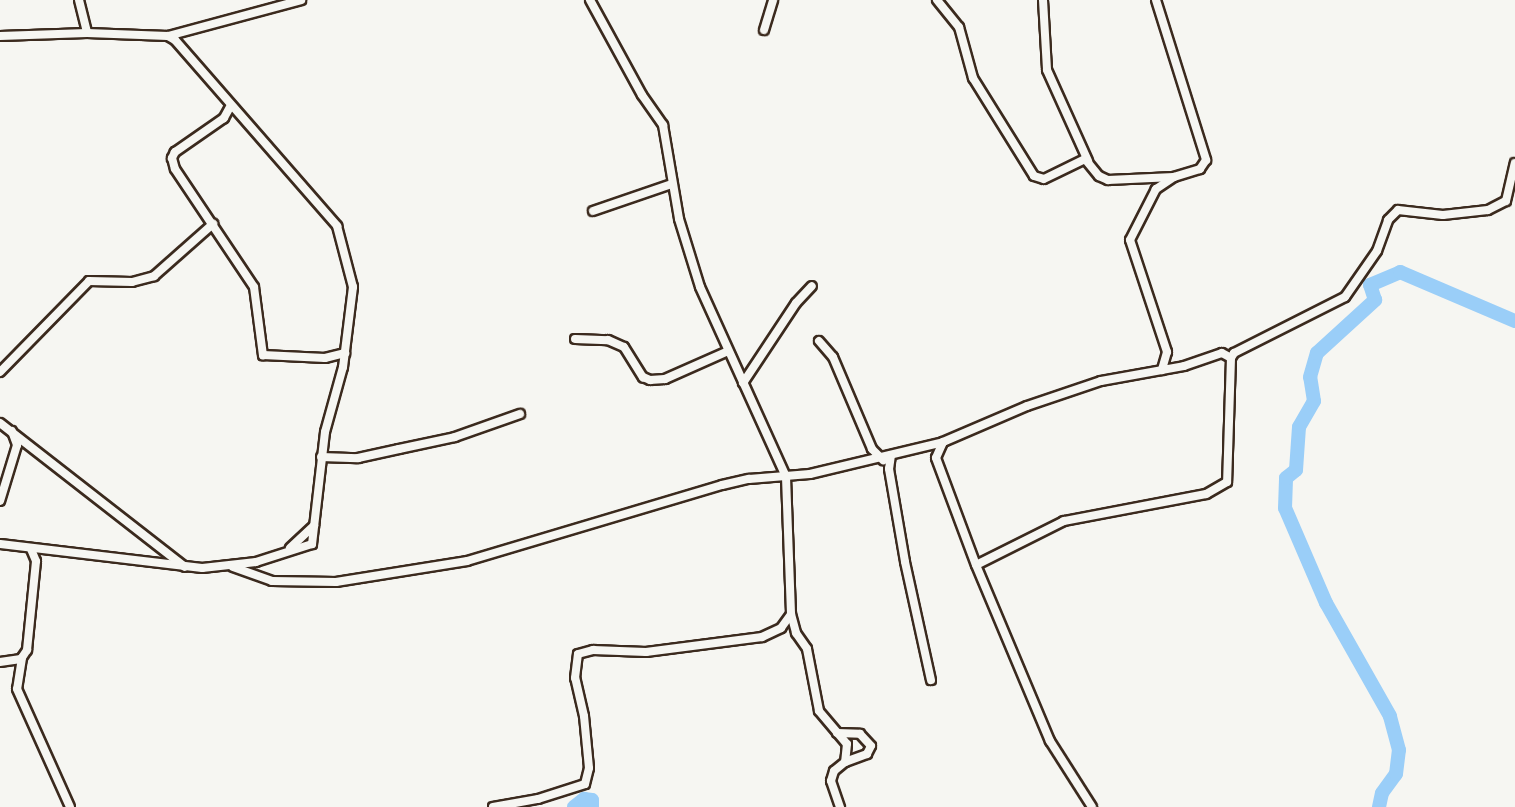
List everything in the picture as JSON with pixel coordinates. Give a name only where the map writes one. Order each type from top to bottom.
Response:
[{"type":"street","points":[[79,0],[87,33]]},
{"type":"street","points":[[0,36],[87,33],[168,36],[277,4],[301,0]]},
{"type":"street","points":[[590,0],[642,95],[663,125],[672,161],[672,184],[700,287],[712,307],[726,352],[743,383],[786,477],[791,614],[796,633],[807,649],[819,711],[847,744],[845,762]]},
{"type":"street","points":[[764,30],[773,0]]},
{"type":"street","points":[[937,0],[959,27],[973,78],[1034,176],[1044,179],[1077,161],[1088,160]]},
{"type":"street","points":[[1043,0],[1047,70],[1088,160],[1099,176],[1108,180],[1174,177],[1200,169],[1206,160],[1156,0]]},
{"type":"street","points":[[0,544],[185,567],[233,567],[290,548],[314,526],[321,457],[345,353],[353,287],[337,226],[168,36]]},
{"type":"street","points":[[230,107],[224,118],[175,152],[172,158],[174,169],[254,287],[263,355],[325,358],[345,353]]},
{"type":"street","points":[[976,566],[1064,521],[1206,494],[1227,482],[1231,358],[1234,353],[1345,297],[1377,250],[1388,219],[1398,210],[1443,215],[1488,210],[1506,201],[1515,163]]},
{"type":"street","points":[[1162,370],[1167,352],[1130,240],[1156,189],[1174,177]]},
{"type":"street","points":[[593,211],[672,184]]},
{"type":"street","points":[[0,372],[89,281],[132,282],[154,276],[213,224]]},
{"type":"street","points":[[743,383],[796,303],[812,286]]},
{"type":"street","points":[[575,339],[608,340],[624,347],[643,377],[650,380],[675,376],[726,352]]},
{"type":"street","points":[[819,341],[833,357],[872,449],[889,469]]},
{"type":"street","points":[[233,567],[272,581],[361,580],[493,554],[731,483],[786,477],[881,458],[943,442],[1065,391],[1162,370],[1222,353],[1231,358]]},
{"type":"street","points":[[321,457],[358,458],[455,436],[520,414]]},
{"type":"street","points":[[0,423],[185,567]]},
{"type":"street","points":[[0,501],[17,445],[11,430]]},
{"type":"street","points":[[943,442],[936,458],[976,566],[1050,741],[1092,807]]},
{"type":"street","points":[[891,455],[889,469],[904,562],[931,680]]},
{"type":"street","points":[[31,549],[36,561],[31,633],[17,672],[17,689],[70,807]]},
{"type":"street","points":[[36,561],[47,551]]},
{"type":"street","points":[[493,807],[538,800],[585,784],[589,768],[584,716],[575,678],[578,654],[593,650],[646,652],[762,637],[781,628],[791,614]]},
{"type":"street","points":[[0,662],[22,658]]},
{"type":"street","points":[[837,733],[860,734],[872,746],[867,754],[845,762],[834,771],[831,781],[840,807]]},
{"type":"waterway","points":[[1379,807],[1382,793],[1396,774],[1399,750],[1390,716],[1326,603],[1285,508],[1286,478],[1296,470],[1299,427],[1314,401],[1310,377],[1317,353],[1375,300],[1370,285],[1400,272],[1515,321]]},
{"type":"waterway","points":[[574,807],[584,799],[592,800],[592,807]]}]
